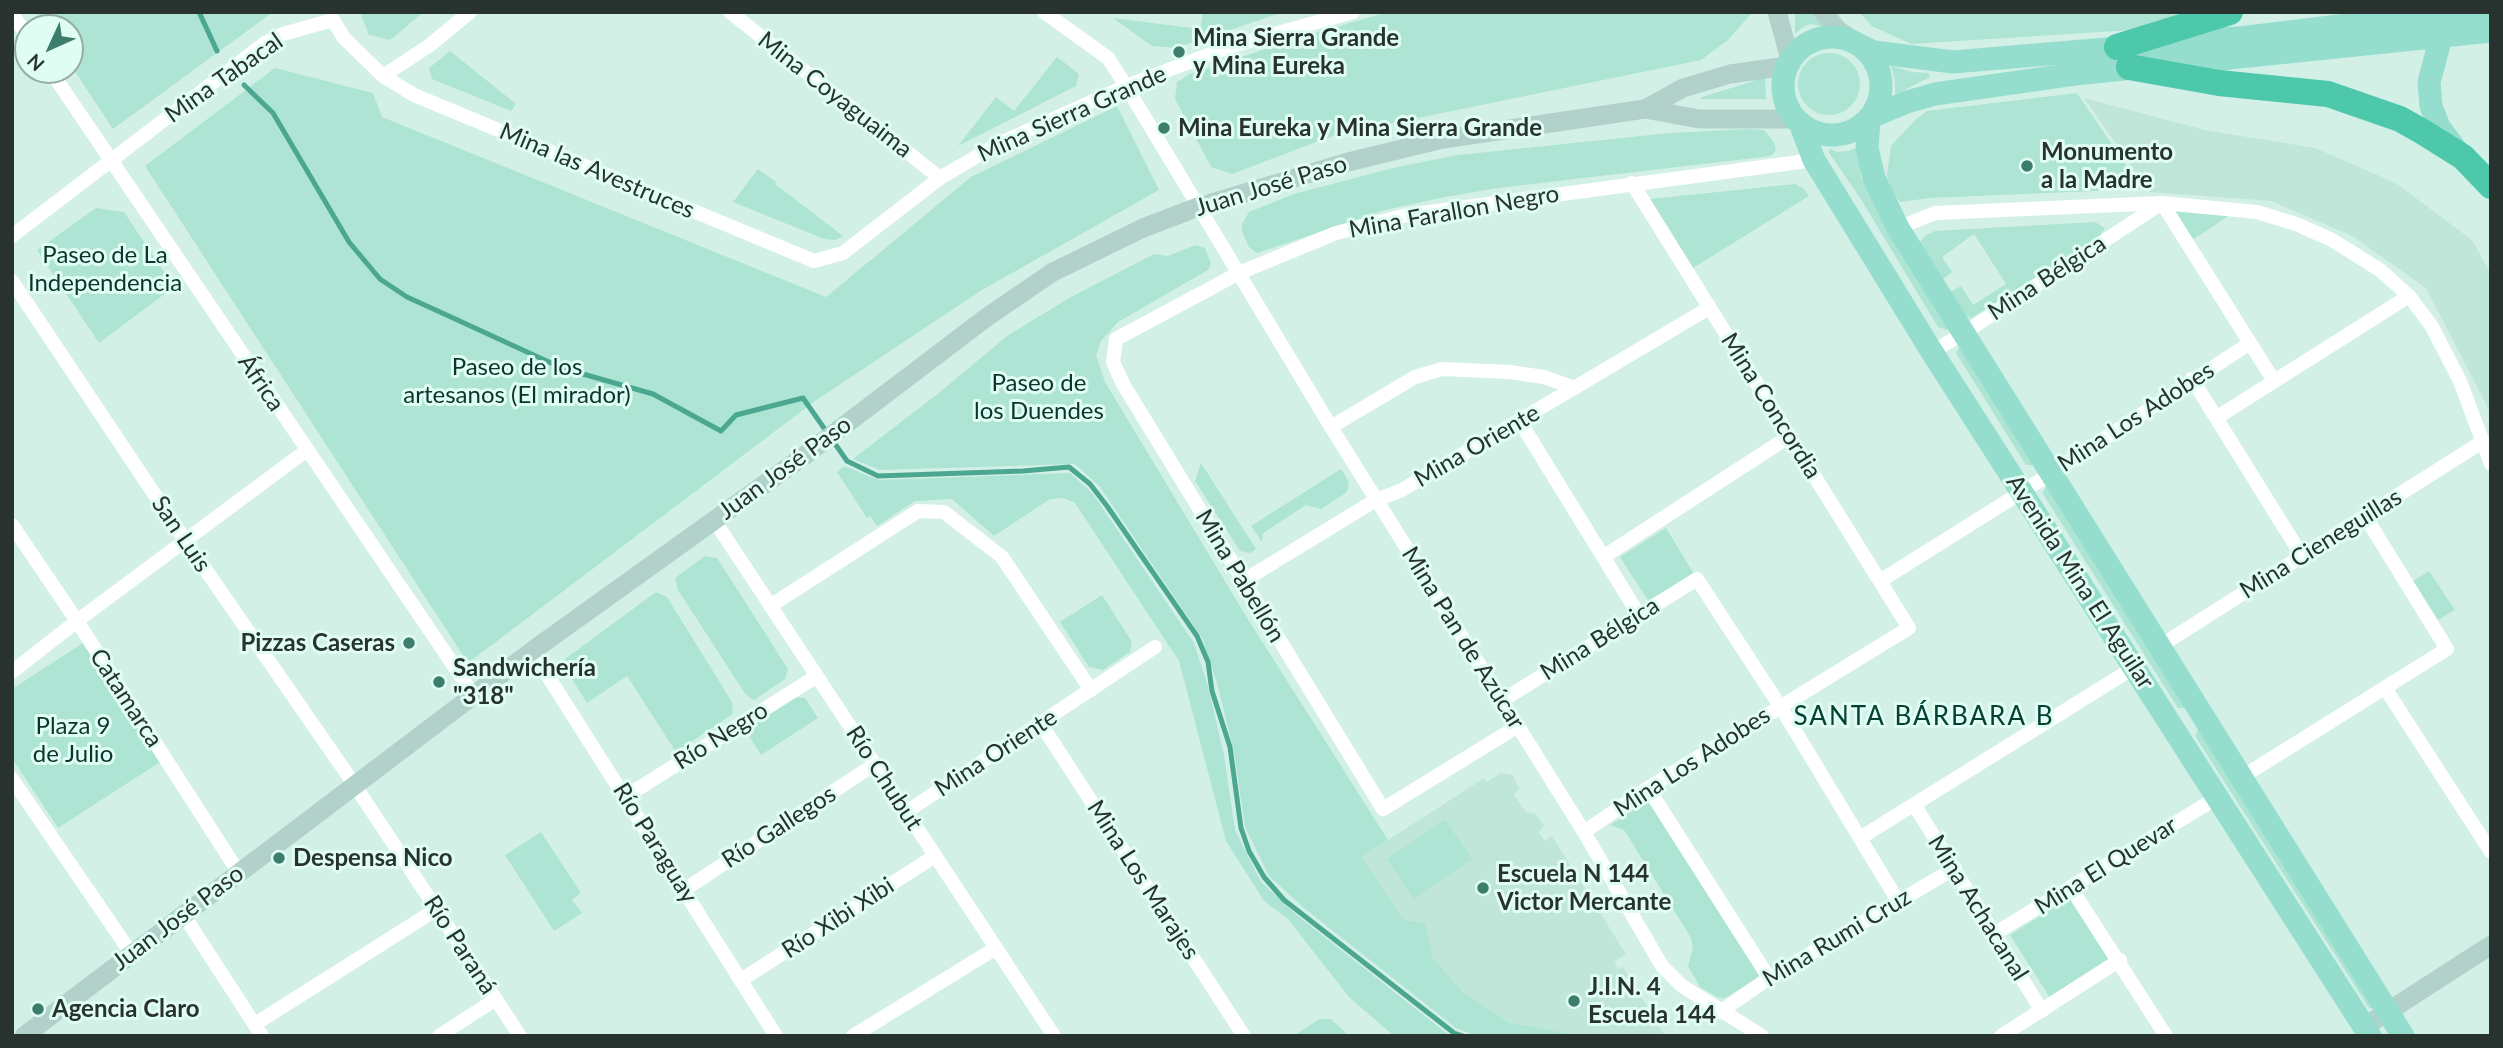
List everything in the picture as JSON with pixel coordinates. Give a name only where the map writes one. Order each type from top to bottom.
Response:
[{"type":"highway","points":[[2123,57],[2230,12]]},
{"type":"highway","points":[[2123,57],[2219,83],[2329,94],[2400,119],[2463,157],[2491,186]]},
{"type":"main road","points":[[1777,12],[1788,63]]},
{"type":"main road","points":[[1823,12],[1838,30],[1874,60],[1880,75],[1879,104],[1870,118]]},
{"type":"main road","points":[[2123,57],[1953,62],[1874,52],[1842,38],[1820,38],[1800,48],[1788,63],[1783,82],[1784,99],[1786,107],[1797,121],[1812,131],[1826,135],[1840,134],[1854,130],[1870,118],[1935,94],[2123,57],[2248,37],[2442,22],[2481,22]]},
{"type":"main road","points":[[2442,22],[2428,82],[2431,106],[2439,127],[2463,157]]},
{"type":"main road","name":"Juan José Paso","points":[[1645,109],[1684,88],[1730,74],[1788,63]]},
{"type":"main road","name":"Juan José Paso","points":[[23,1036],[473,694],[808,453],[987,317],[1053,272],[1143,228],[1198,207],[1348,162],[1443,139],[1645,109],[1699,118],[1797,121]]},
{"type":"main road","name":"Avenida Mina El Aguilar","points":[[1870,118],[1867,148],[1874,178],[1898,228],[2403,1036]]},
{"type":"main road","name":"Avenida Mina El Aguilar","points":[[1797,121],[1814,160],[1932,352],[2218,797],[2362,1033]]},
{"type":"main road","points":[[2174,729],[2202,714]]},
{"type":"main road","points":[[2362,1033],[2388,1012],[2491,945]]},
{"type":"street","points":[[383,76],[430,45],[470,12]]},
{"type":"street","name":"Mina Coyaguaima","points":[[730,12],[940,178]]},
{"type":"street","name":"Mina Pan de Azúcar","points":[[1044,12],[1108,58],[1331,427],[1584,832],[1662,966],[1682,986],[1762,1036]]},
{"type":"street","name":"Mina Sierra Grande","points":[[814,261],[843,253],[940,178],[996,145],[1126,86],[1232,46],[1353,12]]},
{"type":"street","name":"Mina Tabacal","points":[[12,236],[265,43],[284,34],[332,16],[344,38],[383,76]]},
{"type":"street","name":"Mina las Avestruces","points":[[383,76],[414,95],[814,261]]},
{"type":"street","name":"África","points":[[59,84],[473,694]]},
{"type":"street","name":"Mina Farallon Negro","points":[[1116,339],[1239,273],[1336,233],[1407,215],[1814,160]]},
{"type":"street","name":"Mina Concordia","points":[[1632,183],[1909,628]]},
{"type":"street","points":[[2162,203],[2274,381]]},
{"type":"street","points":[[1898,228],[1935,213],[2162,203],[2257,212],[2296,224],[2332,240],[2380,270],[2409,296],[2431,325],[2460,380],[2491,464]]},
{"type":"street","name":"Mina Bélgica","points":[[1932,352],[2162,203]]},
{"type":"street","name":"San Luis","points":[[12,281],[185,540],[355,784]]},
{"type":"street","name":"Mina Los Adobes","points":[[2216,418],[2409,296]]},
{"type":"street","name":"Mina Oriente","points":[[1243,581],[1376,500],[1402,490],[1709,308]]},
{"type":"street","name":"Mina Pabellón","points":[[1116,339],[1113,362],[1123,384],[1383,809],[1518,726]]},
{"type":"street","name":"Mina Los Adobes","points":[[1880,581],[2052,473],[2250,343]]},
{"type":"street","points":[[1331,427],[1415,377],[1442,369],[1510,372],[1544,377],[1576,388]]},
{"type":"street","points":[[2192,379],[2302,556]]},
{"type":"street","points":[[1519,420],[1639,615]]},
{"type":"street","points":[[1603,557],[1790,436]]},
{"type":"street","name":"Mina Cieneguillas","points":[[2160,646],[2482,442]]},
{"type":"street","points":[[12,672],[307,450]]},
{"type":"street","points":[[770,606],[918,511],[944,512],[1002,557],[1091,690]]},
{"type":"street","points":[[2242,777],[2446,649],[2365,516]]},
{"type":"street","name":"Río Chubut","points":[[714,520],[1054,1036]]},
{"type":"street","name":"Catamarca","points":[[12,525],[239,873]]},
{"type":"street","name":"Mina Bélgica","points":[[1503,700],[1697,579],[1780,706]]},
{"type":"street","name":"Mina Los Adobes","points":[[1584,832],[1648,788],[1909,628]]},
{"type":"street","name":"Mina Oriente","points":[[906,812],[1155,647]]},
{"type":"street","name":"Río Paraguay","points":[[532,651],[776,1036]]},
{"type":"street","points":[[1860,838],[2134,667]]},
{"type":"street","name":"Río Negro","points":[[625,797],[817,676]]},
{"type":"street","points":[[2385,688],[2491,852]]},
{"type":"street","points":[[1780,706],[1898,901]]},
{"type":"street","name":"Mina Los Marajes","points":[[1041,724],[1244,1036]]},
{"type":"street","name":"Río Gallegos","points":[[684,890],[875,764]]},
{"type":"street","points":[[12,779],[131,953]]},
{"type":"street","name":"Río Paraná","points":[[355,784],[520,1036]]},
{"type":"street","points":[[1648,788],[1769,978]]},
{"type":"street","name":"Mina El Quevar","points":[[1994,934],[2218,797]]},
{"type":"street","name":"Mina Achacanal","points":[[1915,806],[2042,1011]]},
{"type":"street","name":"Río Xibi Xibi","points":[[741,980],[935,856]]},
{"type":"street","name":"Mina Rumi Cruz","points":[[1720,1012],[1769,978],[1955,868]]},
{"type":"street","points":[[2071,888],[2120,960],[2166,1036]]},
{"type":"street","points":[[183,914],[259,1032],[437,909]]},
{"type":"street","points":[[853,1036],[996,948]]},
{"type":"street","points":[[2000,1036],[2120,960]]},
{"type":"street","points":[[439,1036],[496,999]]},
{"type":"shaded area","points":[[2084,98],[2205,130],[2315,148],[2396,183],[2472,240],[2491,274],[2491,414],[2426,288],[2352,236],[2271,201],[2150,192]]},
{"type":"shaded area","name":"Escuela N 144 Victor Mercante","points":[[1501,773],[1513,775],[1519,788],[1514,795],[1526,812],[1536,814],[1544,825],[1539,833],[1545,841],[1552,836],[1626,954],[1614,962],[1618,969],[1623,967],[1664,1034],[1674,1036],[1569,1036],[1567,1033],[1510,1023],[1463,992],[1433,958],[1425,925],[1403,919],[1362,857],[1484,778],[1487,782]]},
{"type":"green space","points":[[36,12],[273,12],[113,129],[83,84],[84,14]]},
{"type":"green space","points":[[360,12],[424,12],[390,40],[369,35]]},
{"type":"green space","points":[[1203,12],[1283,12],[1176,48],[1152,46],[1113,18],[1200,29]]},
{"type":"green space","points":[[1388,12],[1753,12],[1728,40],[1701,60],[1335,135],[1232,174],[1211,167],[1175,99],[1177,82],[1190,74]]},
{"type":"green space","points":[[1795,12],[1814,12],[1822,26],[1810,24],[1795,34]]},
{"type":"green space","points":[[1859,12],[2194,12],[2148,29],[1911,44],[1872,26]]},
{"type":"green space","points":[[450,51],[516,104],[511,111],[432,79],[429,68]]},
{"type":"green space","points":[[1823,53],[1835,53],[1851,62],[1858,72],[1858,96],[1851,106],[1835,115],[1823,115],[1812,110],[1803,101],[1798,90],[1798,78],[1803,67],[1812,58]]},
{"type":"green space","points":[[1057,57],[1079,74],[1076,86],[958,146],[996,97],[1014,111]]},
{"type":"green space","points":[[1891,66],[1929,73],[1930,77],[1895,95]]},
{"type":"green space","name":"Paseo de los artesanos (El mirador)","points":[[275,68],[373,93],[382,117],[826,297],[971,177],[1117,106],[1159,190],[982,290],[815,401],[468,663],[145,166]]},
{"type":"green space","points":[[1765,74],[1766,99],[1701,99],[1754,81]]},
{"type":"green space","points":[[2077,93],[2142,189],[1930,198],[1900,202],[1890,188],[1887,175],[1891,146],[1927,111]]},
{"type":"green space","points":[[1764,130],[1774,142],[1776,150],[1771,156],[1498,188],[1445,197],[1385,210],[1257,253],[1249,247],[1242,231],[1242,224],[1249,212],[1294,194],[1397,167],[1458,155],[1670,133]]},
{"type":"green space","points":[[1859,147],[1861,177],[1950,324],[1947,330],[1938,327],[1862,201],[1828,151],[1848,151]]},
{"type":"green space","points":[[758,169],[843,236],[835,240],[824,239],[733,202]]},
{"type":"green space","points":[[1795,184],[1809,196],[1693,268],[1650,199]]},
{"type":"green space","points":[[2170,206],[2233,213],[2191,241]]},
{"type":"green space","name":"Paseo de La Independencia","points":[[96,208],[124,212],[174,287],[99,343],[37,250]]},
{"type":"green space","points":[[2095,222],[2105,228],[2099,237],[1971,318],[1964,315],[1950,292],[1961,286],[1973,305],[2006,284],[1974,234],[1942,257],[1952,272],[1943,279],[1919,243],[1926,235],[1935,231]]},
{"type":"green space","name":"Paseo de los Duendes","points":[[1195,245],[1205,248],[1211,264],[1208,270],[1118,322],[1101,341],[1096,355],[1105,382],[1249,621],[1388,840],[1362,857],[1403,919],[1425,924],[1433,958],[1463,992],[1510,1023],[1567,1033],[1569,1036],[1477,1036],[1456,1028],[1304,908],[1269,876],[1245,827],[1234,752],[1217,683],[1202,638],[1100,487],[1075,464],[880,470],[853,459],[1007,336],[1071,297],[1154,254],[1168,256]]},
{"type":"green space","points":[[1960,345],[2035,463],[2033,465],[2026,465],[1956,353]]},
{"type":"green space","points":[[1201,463],[1256,549],[1250,553],[1240,551],[1195,481]]},
{"type":"green space","points":[[844,466],[879,480],[1070,473],[1093,494],[1194,643],[1208,686],[1224,755],[1235,830],[1261,882],[1298,916],[1450,1036],[1394,1036],[1349,997],[1288,919],[1264,901],[1226,841],[1179,661],[1075,503],[1064,498],[1050,499],[994,536],[952,499],[915,501],[877,526],[870,516],[867,518],[837,472]]},
{"type":"green space","points":[[1341,469],[1349,482],[1347,492],[1321,509],[1306,505],[1263,533],[1262,542],[1251,526]]},
{"type":"green space","points":[[2047,486],[2186,706],[2184,708],[2178,708],[2043,494]]},
{"type":"green space","points":[[1666,528],[1694,574],[1649,602],[1620,557]]},
{"type":"green space","points":[[705,556],[717,558],[788,669],[785,679],[754,700],[746,695],[678,590],[675,578]]},
{"type":"green space","points":[[2429,571],[2455,610],[2438,620],[2413,581]]},
{"type":"green space","points":[[656,592],[667,597],[732,702],[733,714],[676,752],[627,676],[587,703],[564,666],[565,659]]},
{"type":"green space","points":[[1102,595],[1132,642],[1130,652],[1103,670],[1089,667],[1060,622]]},
{"type":"green space","name":"Plaza 9 de Julio","points":[[83,643],[160,762],[58,828],[12,758],[12,689]]},
{"type":"green space","points":[[795,697],[805,698],[818,718],[761,755],[745,729]]},
{"type":"green space","points":[[2199,728],[2376,1009],[2369,1008],[2195,736]]},
{"type":"green space","points":[[1649,800],[1760,976],[1725,998],[1719,998],[1700,987],[1688,966],[1693,947],[1690,936],[1624,830],[1610,825]]},
{"type":"green space","points":[[1445,820],[1472,859],[1414,899],[1387,859]]},
{"type":"green space","points":[[541,832],[581,893],[572,900],[582,913],[554,931],[505,855]]},
{"type":"green space","points":[[2072,896],[2114,960],[2050,998],[2010,935]]},
{"type":"green space","points":[[1319,1019],[1331,1019],[1349,1036],[1294,1036]]},
{"type":"waterway","points":[[199,12],[217,51]]},
{"type":"waterway","points":[[244,85],[273,113],[349,242],[380,279],[407,297],[562,368],[653,394],[721,431],[736,415],[803,398],[847,461],[878,476],[1069,467],[1090,484],[1107,506],[1197,636],[1208,662],[1212,691],[1230,747],[1241,828],[1249,851],[1264,877],[1284,900],[1454,1033],[1463,1036]]},
{"type":"place","name":"Mina Sierra Grande y Mina Eureka","points":[[1179,52]]},
{"type":"place","name":"Mina Eureka y Mina Sierra Grande","points":[[1164,128]]},
{"type":"place","name":"Monumento a la Madre","points":[[2027,166]]},
{"type":"place","name":"Pizzas Caseras","points":[[409,643]]},
{"type":"place","name":"Sandwichería \"318\"","points":[[439,682]]},
{"type":"place","name":"Despensa Nico","points":[[279,858]]},
{"type":"place","name":"Escuela N 144 Victor Mercante","points":[[1483,888]]},
{"type":"place","name":"J.I.N. 4 Escuela 144","points":[[1574,1001]]},
{"type":"place","name":"Agencia Claro","points":[[38,1009]]},
{"type":"district","name":"SANTA BÁRBARA B","points":[[1924,717]]}]
